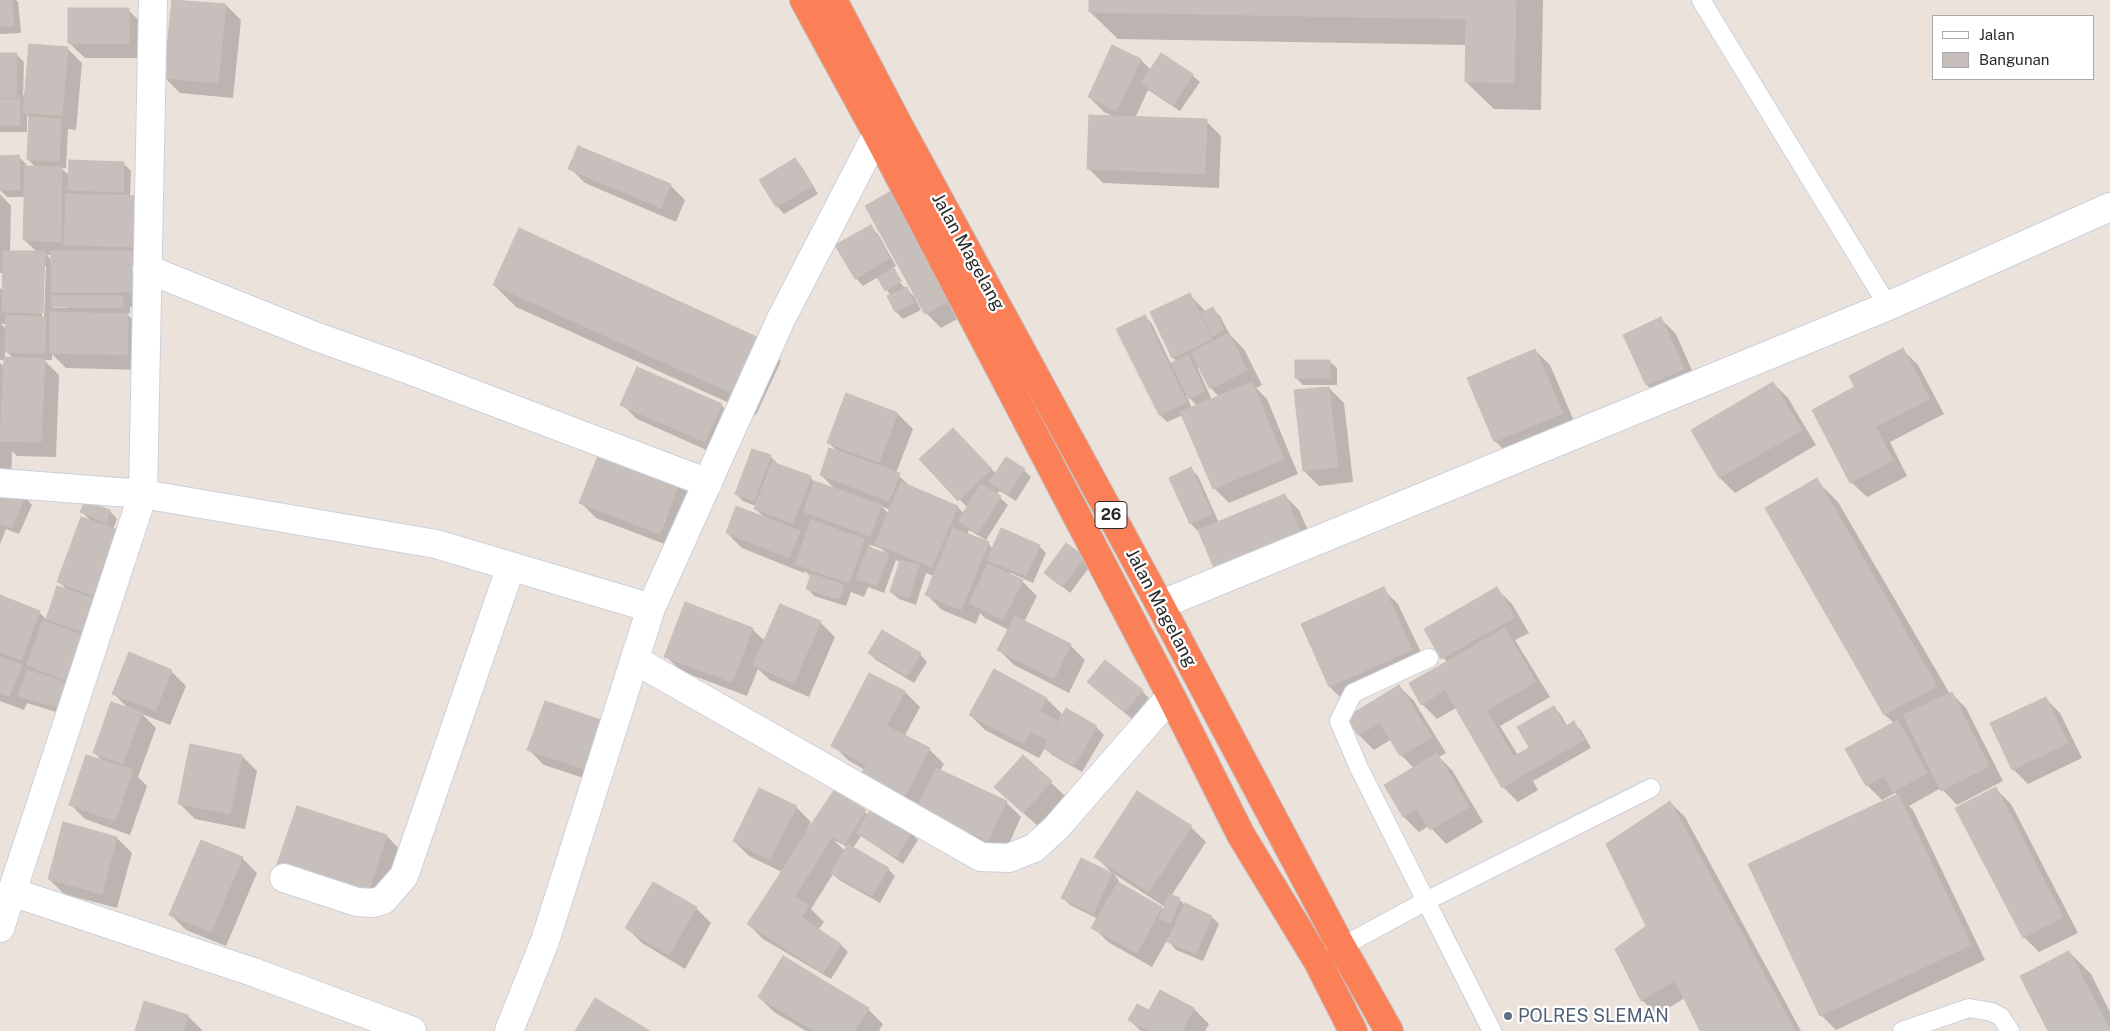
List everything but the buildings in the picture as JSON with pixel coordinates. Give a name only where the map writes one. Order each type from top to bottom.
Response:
[{"type":"highway","name":"Jalan Magelang","points":[[804,0],[877,134],[1171,696],[1241,835],[1318,962],[1353,1031]]},
{"type":"highway","name":"Jalan Magelang","points":[[833,0],[898,124],[1160,605],[1341,946],[1389,1031]]},
{"type":"street","points":[[0,928],[143,494],[153,0]]},
{"type":"street","points":[[509,1031],[545,940],[651,608],[781,319],[877,134]]},
{"type":"street","points":[[1160,605],[1888,306],[2110,207]]},
{"type":"street","points":[[148,269],[317,337],[410,370],[708,483]]},
{"type":"street","points":[[0,483],[143,494],[436,544],[651,608]]},
{"type":"street","points":[[284,878],[357,902],[373,903],[383,900],[404,876],[511,566]]},
{"type":"street","points":[[635,660],[981,856],[1009,858],[1034,848],[1056,828],[1171,696]]},
{"type":"street","points":[[12,892],[253,972],[412,1031]]},
{"type":"lane","points":[[1701,0],[1888,306]]},
{"type":"lane","points":[[1429,658],[1353,693],[1339,721],[1359,768],[1492,1031]]},
{"type":"lane","points":[[1318,962],[1341,946],[1426,901],[1651,788]]},
{"type":"lane","points":[[1902,1031],[1969,1008],[1992,1012],[2001,1017],[2010,1031]]},
{"type":"place","name":"POLRES SLEMAN","points":[[1508,1016]]}]
